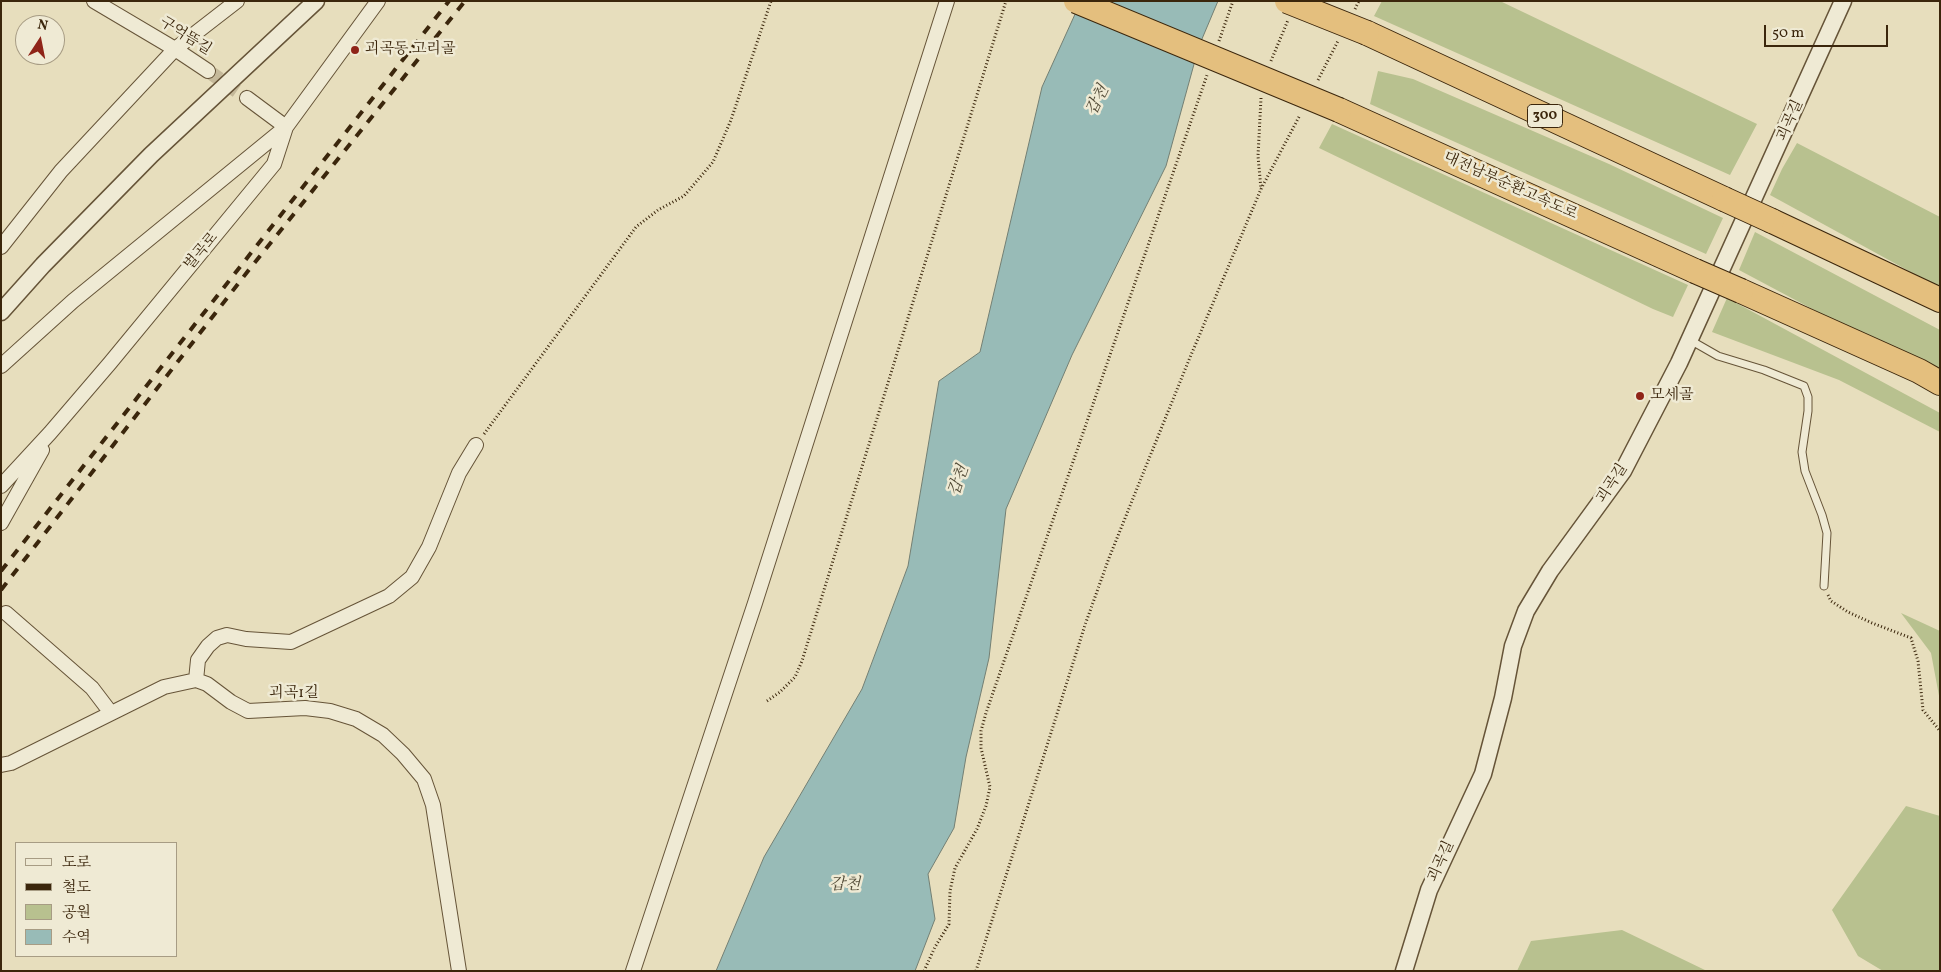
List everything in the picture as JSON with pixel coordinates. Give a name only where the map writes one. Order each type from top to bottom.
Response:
[{"type":"highway","name":"대전남부순환고속도로","points":[[1076,1],[1339,110],[1919,371],[1940,383]]},
{"type":"highway","name":"300","points":[[1287,1],[1366,33],[1940,300]]},
{"type":"street","name":"구억뜸길","points":[[94,1],[208,71]]},
{"type":"street","points":[[1,247],[61,171],[175,49],[237,1]]},
{"type":"street","points":[[1,312],[43,265],[151,155],[316,1]]},
{"type":"street","name":"벌곡로","points":[[1,486],[50,433],[274,164],[286,127],[378,1]]},
{"type":"street","points":[[633,971],[755,604],[947,1]]},
{"type":"street","name":"괴곡길","points":[[1404,971],[1429,890],[1483,774],[1503,698],[1512,646],[1526,611],[1550,571],[1623,471],[1690,340],[1843,1]]},
{"type":"street","points":[[1,366],[73,301],[286,127],[246,98]]},
{"type":"street","points":[[1,524],[50,433]]},
{"type":"street","points":[[1,766],[11,763],[164,687],[196,680],[198,660],[208,646],[217,638],[227,635],[246,639],[291,642],[389,596],[412,577],[428,547],[459,473],[476,444]]},
{"type":"street","points":[[6,613],[92,688],[111,713]]},
{"type":"street","name":"괴곡1길","points":[[196,680],[207,684],[231,702],[248,711],[305,708],[330,711],[356,719],[383,735],[403,754],[424,779],[433,805],[459,971]]},
{"type":"lane","points":[[1690,340],[1718,356],[1764,370],[1804,386],[1808,397],[1808,411],[1802,452],[1805,471],[1827,533],[1824,586]]},
{"type":"path","points":[[476,444],[537,364],[636,227],[658,210],[684,196],[713,162],[731,120],[771,1]]},
{"type":"path","points":[[767,701],[780,692],[795,677],[802,661],[1006,1]]},
{"type":"path","points":[[1219,42],[1233,1]]},
{"type":"path","points":[[1354,10],[1359,1]]},
{"type":"path","points":[[1316,85],[1342,35]]},
{"type":"path","points":[[924,971],[935,947],[949,924],[950,891],[956,868],[977,829],[986,806],[990,787],[981,748],[981,731],[986,713],[1209,70]]},
{"type":"path","points":[[976,971],[1082,634],[1109,558],[1186,367],[1261,189],[1303,110]]},
{"type":"path","points":[[1824,586],[1831,601],[1848,612],[1911,638],[1918,661],[1923,710],[1940,730]]},
{"type":"green space","points":[[1382,1],[1500,1],[1757,124],[1730,175],[1374,16]]},
{"type":"green space","points":[[1378,71],[1413,79],[1609,164],[1723,218],[1706,254],[1370,104]]},
{"type":"green space","points":[[1332,124],[1688,285],[1673,317],[1319,148]]},
{"type":"green space","points":[[1797,143],[1940,217],[1940,288],[1770,195]]},
{"type":"green space","points":[[1755,232],[1940,330],[1940,377],[1739,270]]},
{"type":"green space","points":[[1727,298],[1940,413],[1940,432],[1839,380],[1712,332]]},
{"type":"green space","points":[[1901,613],[1940,631],[1940,701],[1931,653]]},
{"type":"green space","points":[[1906,806],[1940,816],[1940,971],[1883,971],[1858,956],[1832,910]]},
{"type":"green space","points":[[1622,930],[1707,971],[1517,971],[1531,941]]},
{"type":"water","name":"갑천","points":[[1081,1],[1218,1],[1199,46],[1166,166],[1072,355],[1006,509],[989,658],[966,757],[954,828],[928,874],[935,919],[915,971],[716,971],[764,857],[862,689],[908,566],[939,381],[980,352],[1042,87]]},
{"type":"tunnel","points":[[208,71],[247,98]]},
{"type":"railway","points":[[1,571],[449,1]]},
{"type":"railway","points":[[1,590],[248,271],[465,1]]},
{"type":"place","name":"괴곡동.고리골","points":[[355,50]]},
{"type":"place","name":"모세골","points":[[1640,396]]}]
